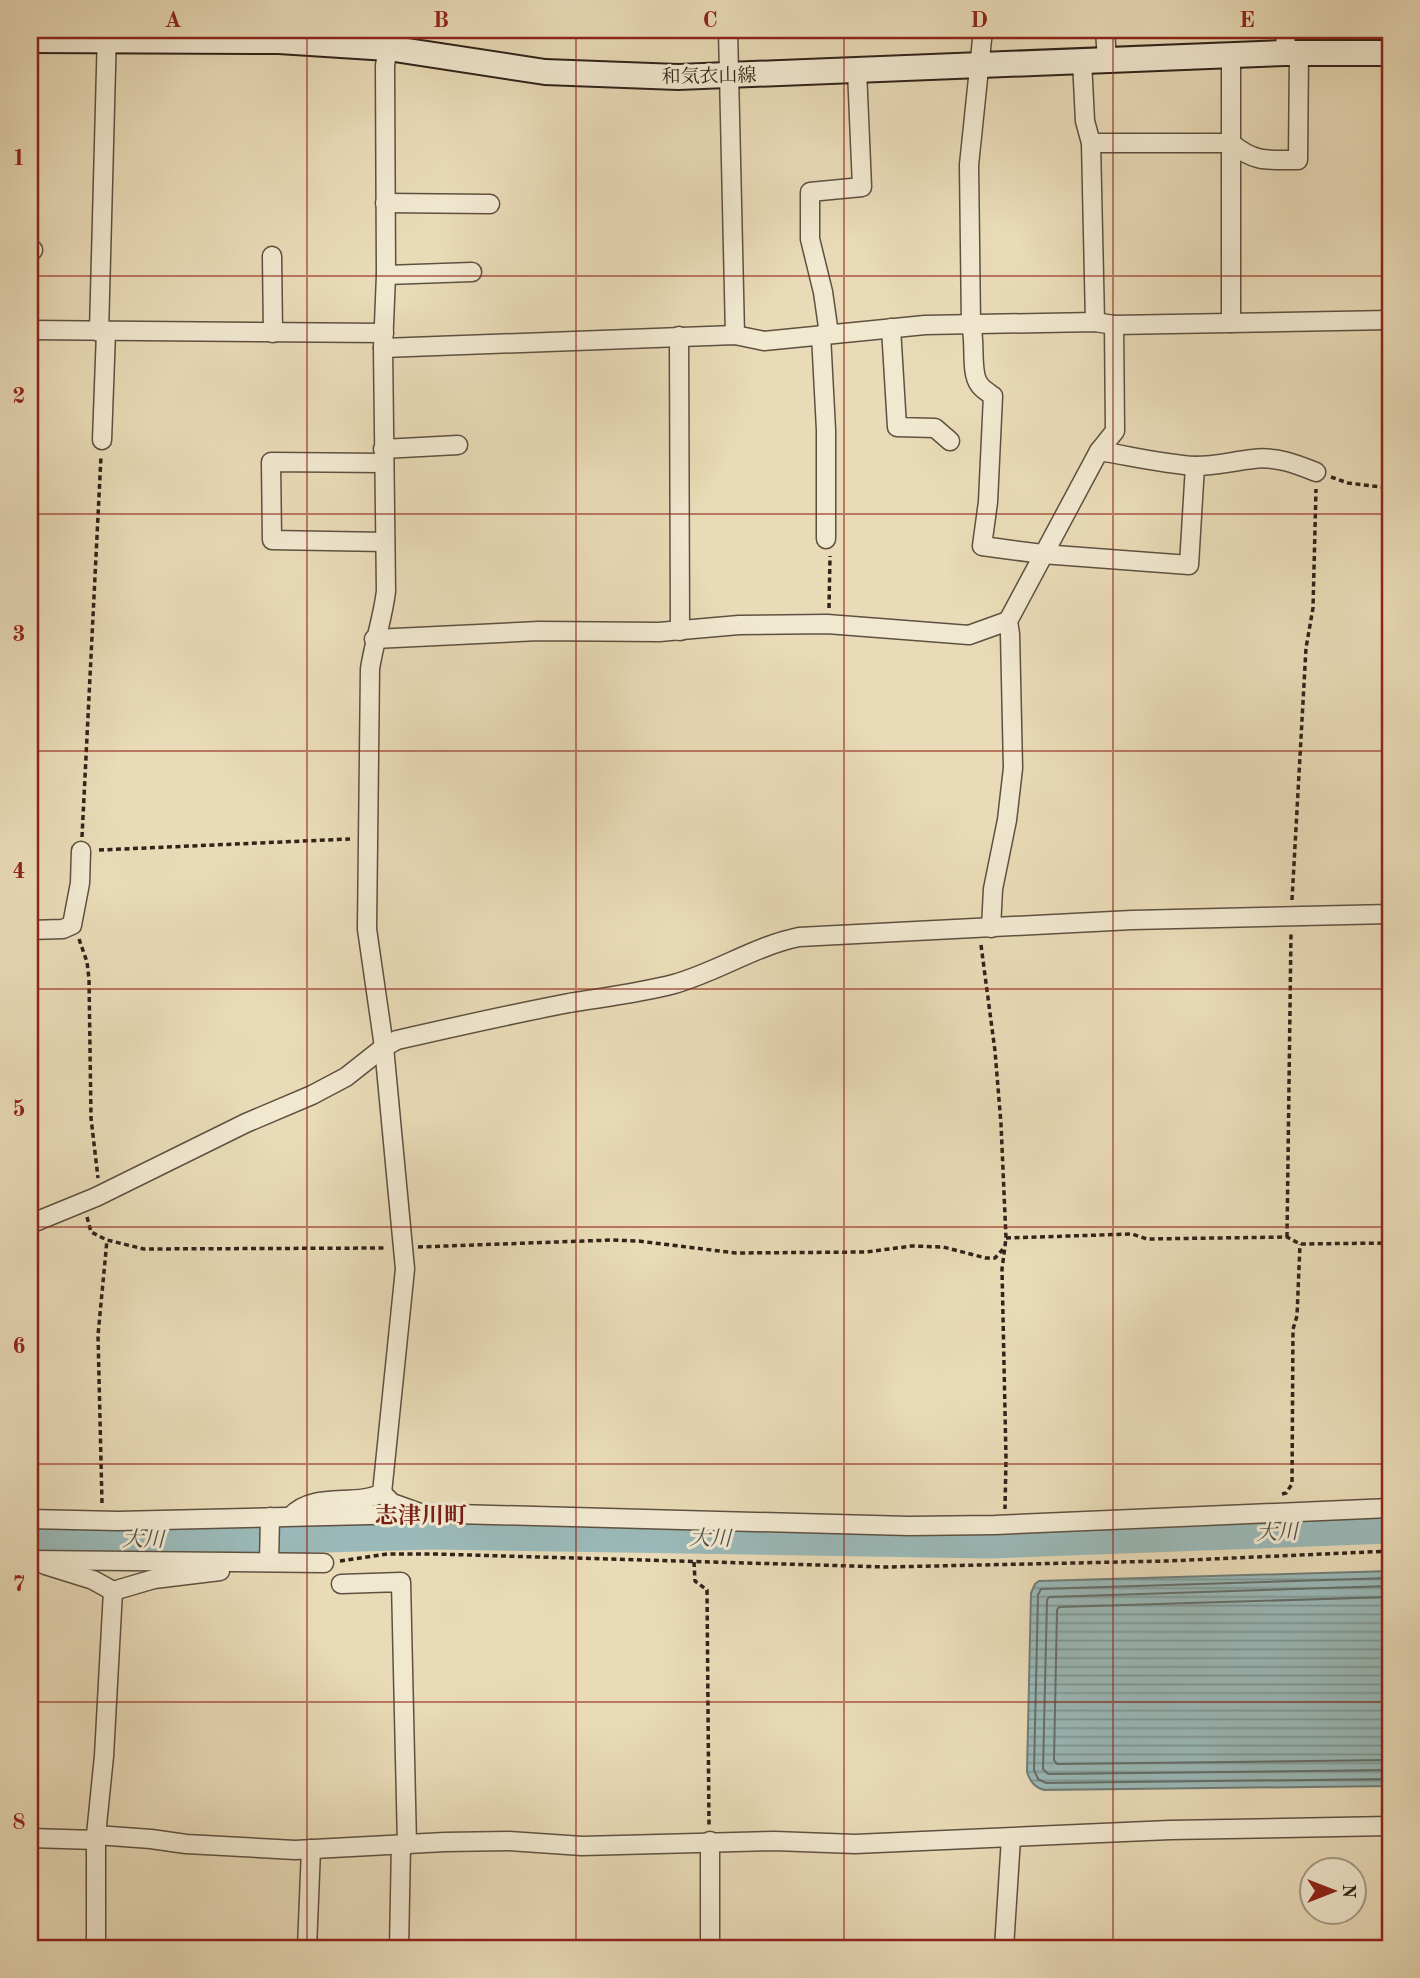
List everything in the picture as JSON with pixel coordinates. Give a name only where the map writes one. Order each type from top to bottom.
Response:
[{"type":"main road","name":"和気衣山線","points":[[30,40],[107,35],[279,41],[389,39],[545,72],[678,77],[1231,55],[1290,45],[1390,53]]},
{"type":"street","points":[[728,30],[735,335]]},
{"type":"street","points":[[983,30],[969,165],[971,325],[974,336],[975,375],[979,384],[993,396],[988,502],[982,546],[1042,554],[1189,565],[1195,466]]},
{"type":"street","points":[[1105,30],[1107,60]]},
{"type":"street","points":[[102,440],[107,35]]},
{"type":"street","points":[[389,39],[385,66],[386,591],[384,612],[374,639],[370,669],[367,929],[384,1046],[405,1269],[383,1493],[392,1503],[420,1513]]},
{"type":"street","points":[[1091,144],[1231,144],[1244,155],[1261,160],[1298,160],[1290,45]]},
{"type":"street","points":[[1231,55],[1231,323]]},
{"type":"street","points":[[1082,61],[1085,121],[1091,144],[1095,322]]},
{"type":"street","points":[[825,539],[825,335],[823,292],[810,239],[810,192],[862,187],[857,70]]},
{"type":"street","points":[[385,203],[490,204]]},
{"type":"street","points":[[272,256],[272,333]]},
{"type":"street","points":[[386,275],[472,272]]},
{"type":"street","points":[[30,330],[272,333],[384,340],[735,335],[764,341],[925,325],[1390,320]]},
{"type":"street","points":[[985,929],[1007,820],[1013,768],[1008,621],[1099,451],[1115,431],[1114,325]]},
{"type":"street","points":[[891,328],[897,427],[935,428],[950,442]]},
{"type":"street","points":[[679,336],[680,631]]},
{"type":"street","points":[[385,542],[272,540],[271,462],[384,456],[458,445]]},
{"type":"street","points":[[1099,451],[1195,466],[1253,459],[1279,460],[1293,462],[1316,472]]},
{"type":"street","points":[[374,639],[539,631],[680,631],[740,625],[827,624],[969,635],[1008,621]]},
{"type":"street","points":[[30,930],[63,929],[72,925],[81,851]]},
{"type":"street","points":[[30,1224],[102,1194],[246,1123],[312,1096],[346,1077],[384,1046],[397,1040],[505,1015],[631,995],[678,983],[778,941],[799,937],[1132,920],[1390,914]]},
{"type":"street","points":[[291,1516],[307,1505],[342,1499],[371,1499],[383,1493]]},
{"type":"street","points":[[30,1519],[270,1519],[291,1516],[420,1513],[920,1526],[1390,1508]]},
{"type":"street","points":[[269,1558],[270,1519]]},
{"type":"street","points":[[31,1560],[93,1580],[113,1591],[144,1581],[221,1571],[269,1558],[324,1563]]},
{"type":"street","points":[[31,1560],[250,1562]]},
{"type":"street","points":[[341,1584],[401,1582],[404,1845],[399,1948]]},
{"type":"street","points":[[96,1948],[96,1838],[104,1756],[113,1591]]},
{"type":"street","points":[[30,1838],[96,1838],[311,1849],[509,1841],[582,1846],[710,1841],[855,1844],[1170,1829],[1390,1826]]},
{"type":"street","points":[[1004,1948],[1011,1838]]},
{"type":"street","points":[[710,1841],[710,1948]]},
{"type":"street","points":[[307,1948],[311,1849]]},
{"type":"path","points":[[102,440],[81,851],[366,838]]},
{"type":"path","points":[[1287,1237],[1291,916],[1306,648],[1313,608],[1316,472],[1348,483],[1390,488]]},
{"type":"path","points":[[825,539],[830,556],[827,624]]},
{"type":"path","points":[[72,925],[87,962],[91,1031],[91,1118],[96,1173],[102,1194]]},
{"type":"path","points":[[985,929],[1006,1238],[1002,1269],[1006,1496],[1005,1508],[998,1514]]},
{"type":"path","points":[[83,1202],[91,1232],[107,1240],[144,1249],[403,1248],[612,1240],[736,1253],[853,1253],[912,1246],[943,1247],[995,1258],[1004,1248]]},
{"type":"path","points":[[1006,1238],[1132,1234],[1147,1238],[1287,1237],[1300,1244],[1390,1243]]},
{"type":"path","points":[[102,1505],[98,1335],[107,1240]]},
{"type":"path","points":[[1272,1496],[1286,1493],[1293,1484],[1293,1329],[1297,1316],[1300,1244]]},
{"type":"path","points":[[324,1563],[387,1554],[434,1554],[887,1566],[1022,1565],[1167,1562],[1390,1551]]},
{"type":"path","points":[[694,1561],[695,1581],[706,1590],[710,1841]]},
{"type":"water","points":[[1390,1571],[1390,1786],[1044,1790],[1031,1781],[1027,1772],[1031,1593],[1039,1581]]},
{"type":"waterway","name":"大川","points":[[30,1534],[143,1541],[433,1533],[990,1542],[1390,1527]]},
{"type":"district","name":"志津川町","points":[[421,1515]]}]
